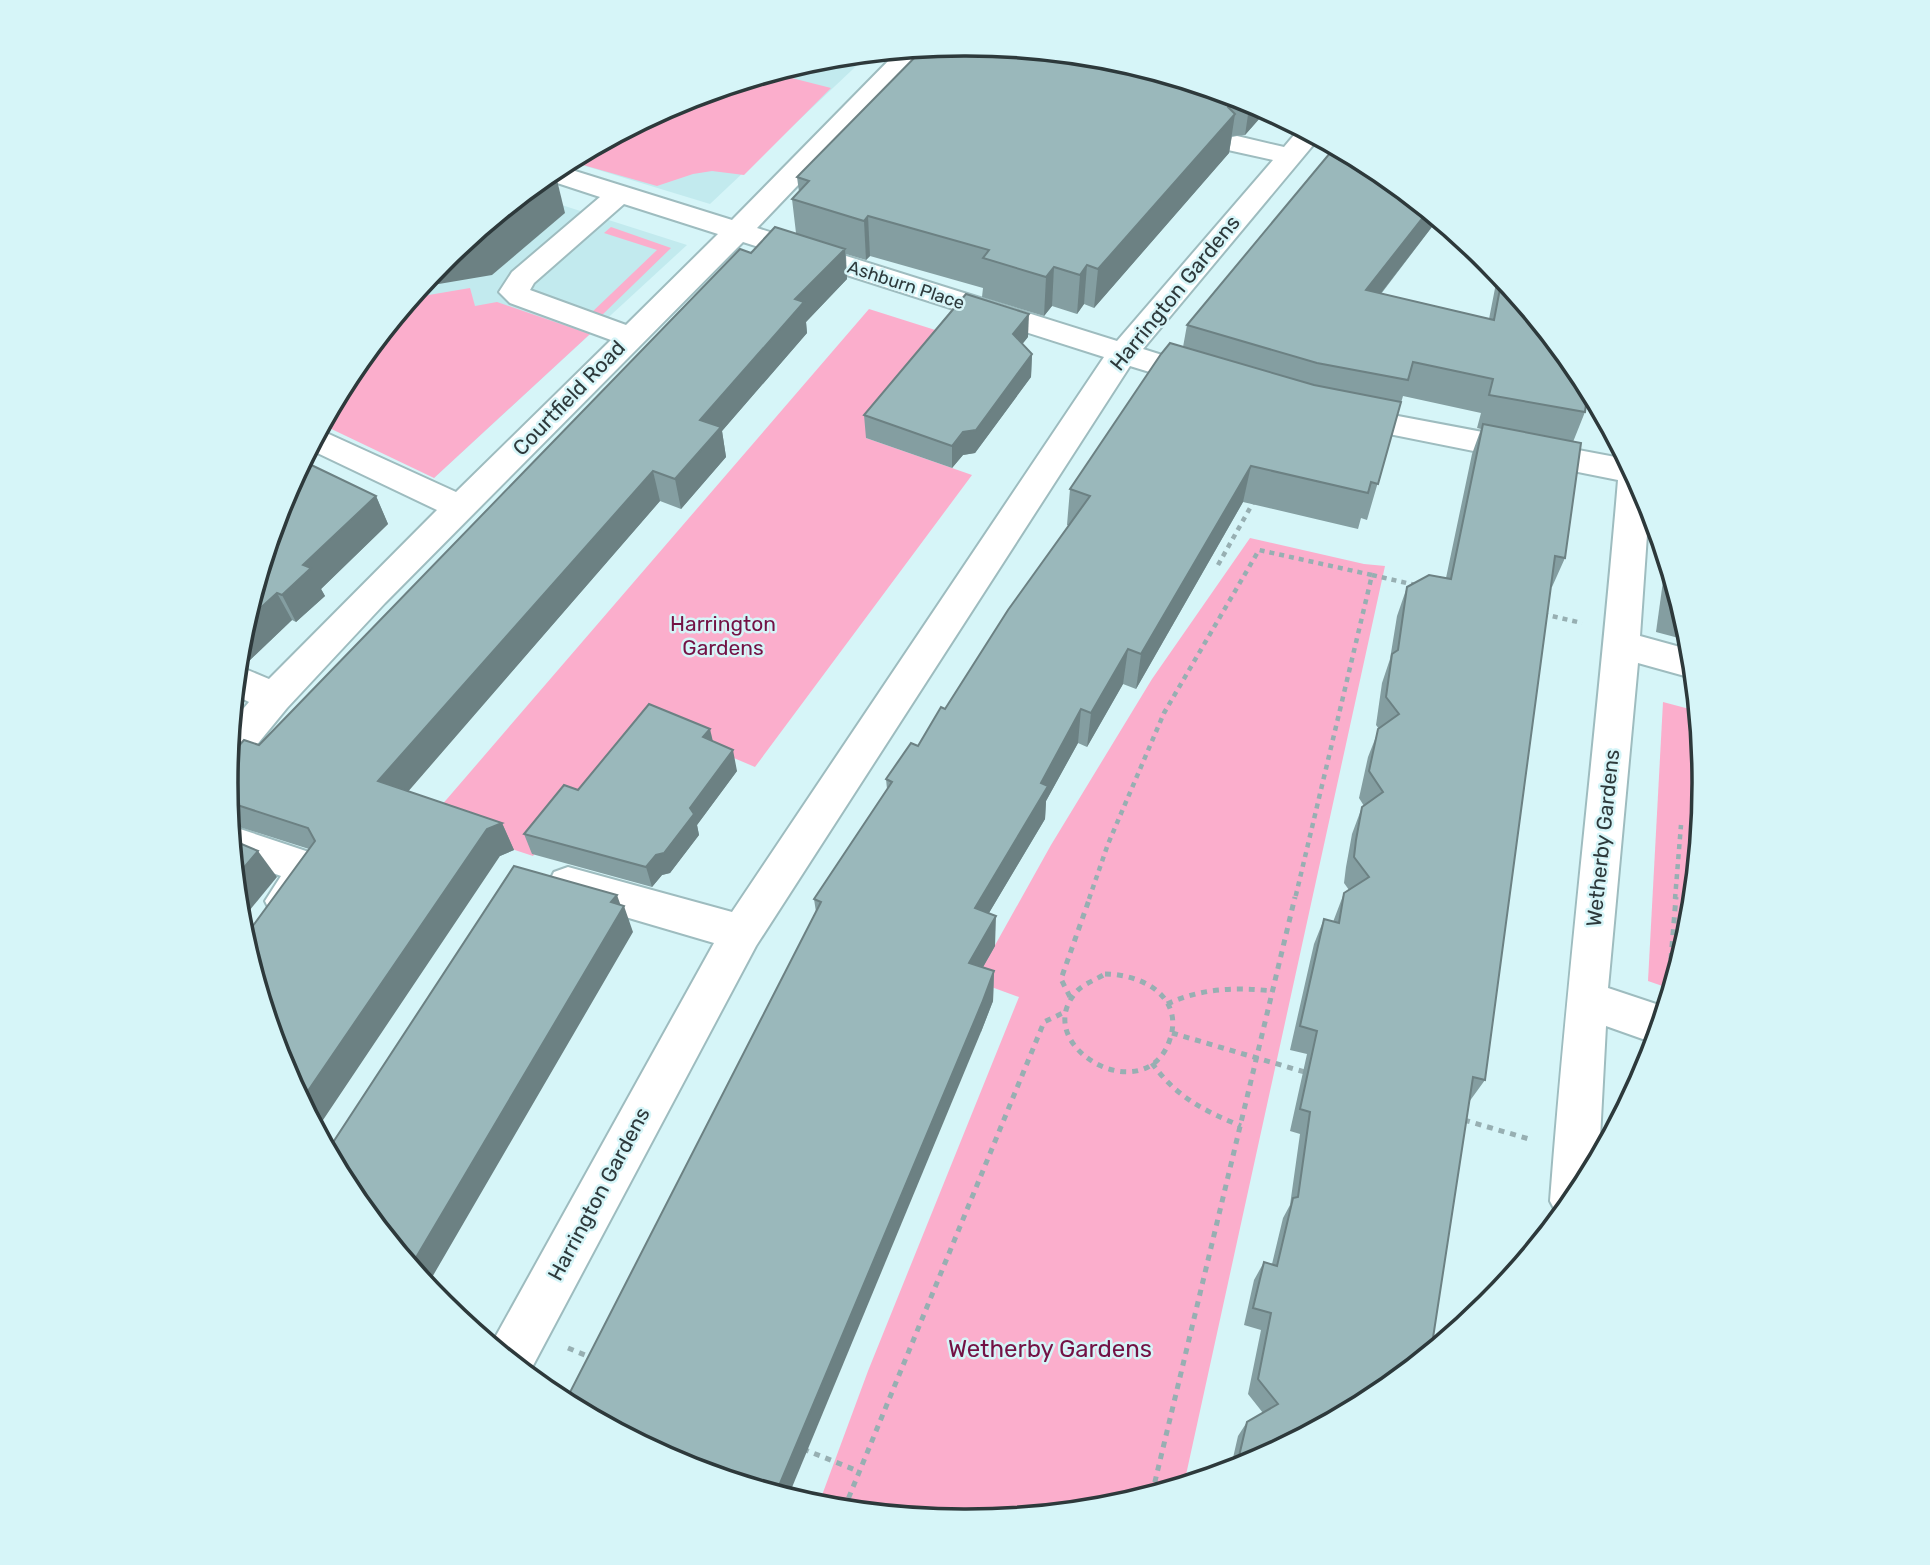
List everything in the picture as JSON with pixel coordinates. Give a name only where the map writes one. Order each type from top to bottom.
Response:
[{"type":"street","name":"Courtfield Road","points":[[240,739],[274,698],[373,594],[736,230],[916,58]]},
{"type":"street","name":"Harrington Gardens","points":[[518,1344],[741,933],[1122,355],[1303,140]]},
{"type":"street","points":[[1237,144],[1289,156]]},
{"type":"street","name":"Ashburn Place","points":[[564,176],[1122,355],[1227,385]]},
{"type":"street","points":[[620,194],[522,278],[514,292],[520,298],[629,337]]},
{"type":"street","points":[[1320,411],[1622,472]]},
{"type":"street","points":[[323,443],[461,508]]},
{"type":"street","name":"Wetherby Gardens","points":[[1575,1176],[1586,1000],[1623,639],[1633,496]]},
{"type":"street","points":[[1623,639],[1681,660]]},
{"type":"street","points":[[246,684],[274,698]]},
{"type":"street","points":[[242,845],[310,869],[263,929]]},
{"type":"street","points":[[529,873],[741,933]]},
{"type":"street","points":[[1586,1000],[1656,1006]]},
{"type":"path","points":[[1218,565],[1258,495]]},
{"type":"path","points":[[1070,997],[1061,979],[1128,796],[1164,713],[1259,550],[1424,587]]},
{"type":"path","points":[[1155,1484],[1372,575]]},
{"type":"path","points":[[1530,611],[1623,639]]},
{"type":"path","points":[[1668,968],[1681,825]]},
{"type":"path","points":[[1120,974],[1147,983],[1167,1004],[1172,1033],[1162,1055],[1152,1063],[1122,1072],[1091,1063],[1069,1041],[1065,1012],[1070,997],[1091,979],[1120,974]]},
{"type":"path","points":[[1167,1004],[1186,994],[1210,988],[1242,987],[1272,991]]},
{"type":"path","points":[[848,1499],[1044,1022],[1065,1012]]},
{"type":"path","points":[[1172,1033],[1321,1077]]},
{"type":"path","points":[[1152,1063],[1177,1096],[1208,1113],[1241,1126]]},
{"type":"path","points":[[1462,1119],[1577,1152]]},
{"type":"path","points":[[518,1344],[598,1361]]},
{"type":"path","points":[[797,1446],[858,1471]]},
{"type":"shaded area","points":[[858,64],[710,204],[582,165],[687,111],[777,81]]},
{"type":"shaded area","points":[[536,197],[687,245],[434,478],[359,382],[419,303],[486,236]]},
{"type":"green space","points":[[791,78],[831,88],[744,175],[712,171],[693,174],[657,186],[583,165],[644,131],[731,95]]},
{"type":"green space","points":[[611,227],[671,248],[599,318],[589,315],[657,250],[604,233]]},
{"type":"green space","points":[[470,288],[475,306],[497,302],[590,334],[434,478],[331,429],[361,379],[426,295]]},
{"type":"green space","name":"Harrington Gardens","points":[[869,309],[951,335],[866,438],[972,475],[755,767],[642,719],[533,856],[428,821]]},
{"type":"green space","name":"Wetherby Gardens","points":[[1250,538],[1364,564],[1385,566],[1186,1474],[1107,1495],[1013,1507],[917,1507],[822,1495],[868,1371],[1019,997],[975,981],[1051,845],[1152,679]]},
{"type":"green space","points":[[1663,702],[1687,708],[1692,782],[1690,830],[1678,924],[1667,971],[1662,986],[1648,981]]},
{"type":"building","points":[[965,56],[1013,58],[1107,70],[1199,95],[1229,106],[1235,114],[1098,269],[1087,265],[1080,275],[1054,267],[1046,277],[983,258],[989,250],[868,216],[864,221],[792,199],[809,181],[797,177],[914,58]]},
{"type":"building","points":[[1329,154],[1369,178],[1422,218],[1366,290],[1494,320],[1500,291],[1541,340],[1569,379],[1586,406],[1585,412],[1489,395],[1493,379],[1413,362],[1408,380],[1317,363],[1187,325]]},
{"type":"building","points":[[775,227],[845,249],[795,299],[804,302],[700,420],[721,427],[675,479],[653,471],[378,781],[502,823],[487,829],[307,1092],[277,1016],[253,926],[315,841],[308,828],[239,806],[240,745],[244,740],[259,745],[740,249],[751,253]]},
{"type":"building","points":[[966,294],[1029,314],[1013,334],[1032,354],[976,430],[963,432],[952,446],[864,415]]},
{"type":"building","points":[[1170,343],[1314,385],[1401,402],[1378,484],[1371,482],[1368,493],[1251,466],[1141,654],[1128,649],[1091,713],[1081,709],[1041,783],[1048,786],[975,908],[996,916],[969,963],[994,971],[780,1485],[687,1454],[602,1412],[570,1392],[821,902],[814,899],[892,782],[886,779],[911,743],[918,746],[941,707],[945,709],[1008,610],[1090,496],[1070,489]]},
{"type":"building","points":[[1483,424],[1581,443],[1565,558],[1555,556],[1485,1080],[1473,1077],[1433,1338],[1369,1387],[1328,1412],[1239,1455],[1247,1422],[1278,1404],[1258,1379],[1271,1313],[1253,1308],[1264,1262],[1277,1266],[1293,1198],[1298,1197],[1310,1112],[1300,1109],[1317,1031],[1300,1026],[1324,919],[1339,923],[1344,893],[1369,877],[1354,857],[1356,840],[1362,807],[1383,792],[1369,771],[1378,729],[1399,714],[1386,697],[1392,654],[1398,650],[1407,587],[1429,575],[1451,579]]},
{"type":"building","points":[[311,465],[376,496],[303,565],[311,568],[282,595],[277,593],[260,609],[277,549]]},
{"type":"building","points":[[649,704],[710,729],[703,737],[733,750],[690,808],[694,814],[664,853],[656,855],[646,867],[524,834],[564,785],[578,790]]},
{"type":"building","points":[[241,844],[258,851],[244,868]]},
{"type":"building","points":[[514,866],[617,895],[611,902],[624,906],[416,1258],[361,1186],[334,1142]]}]
